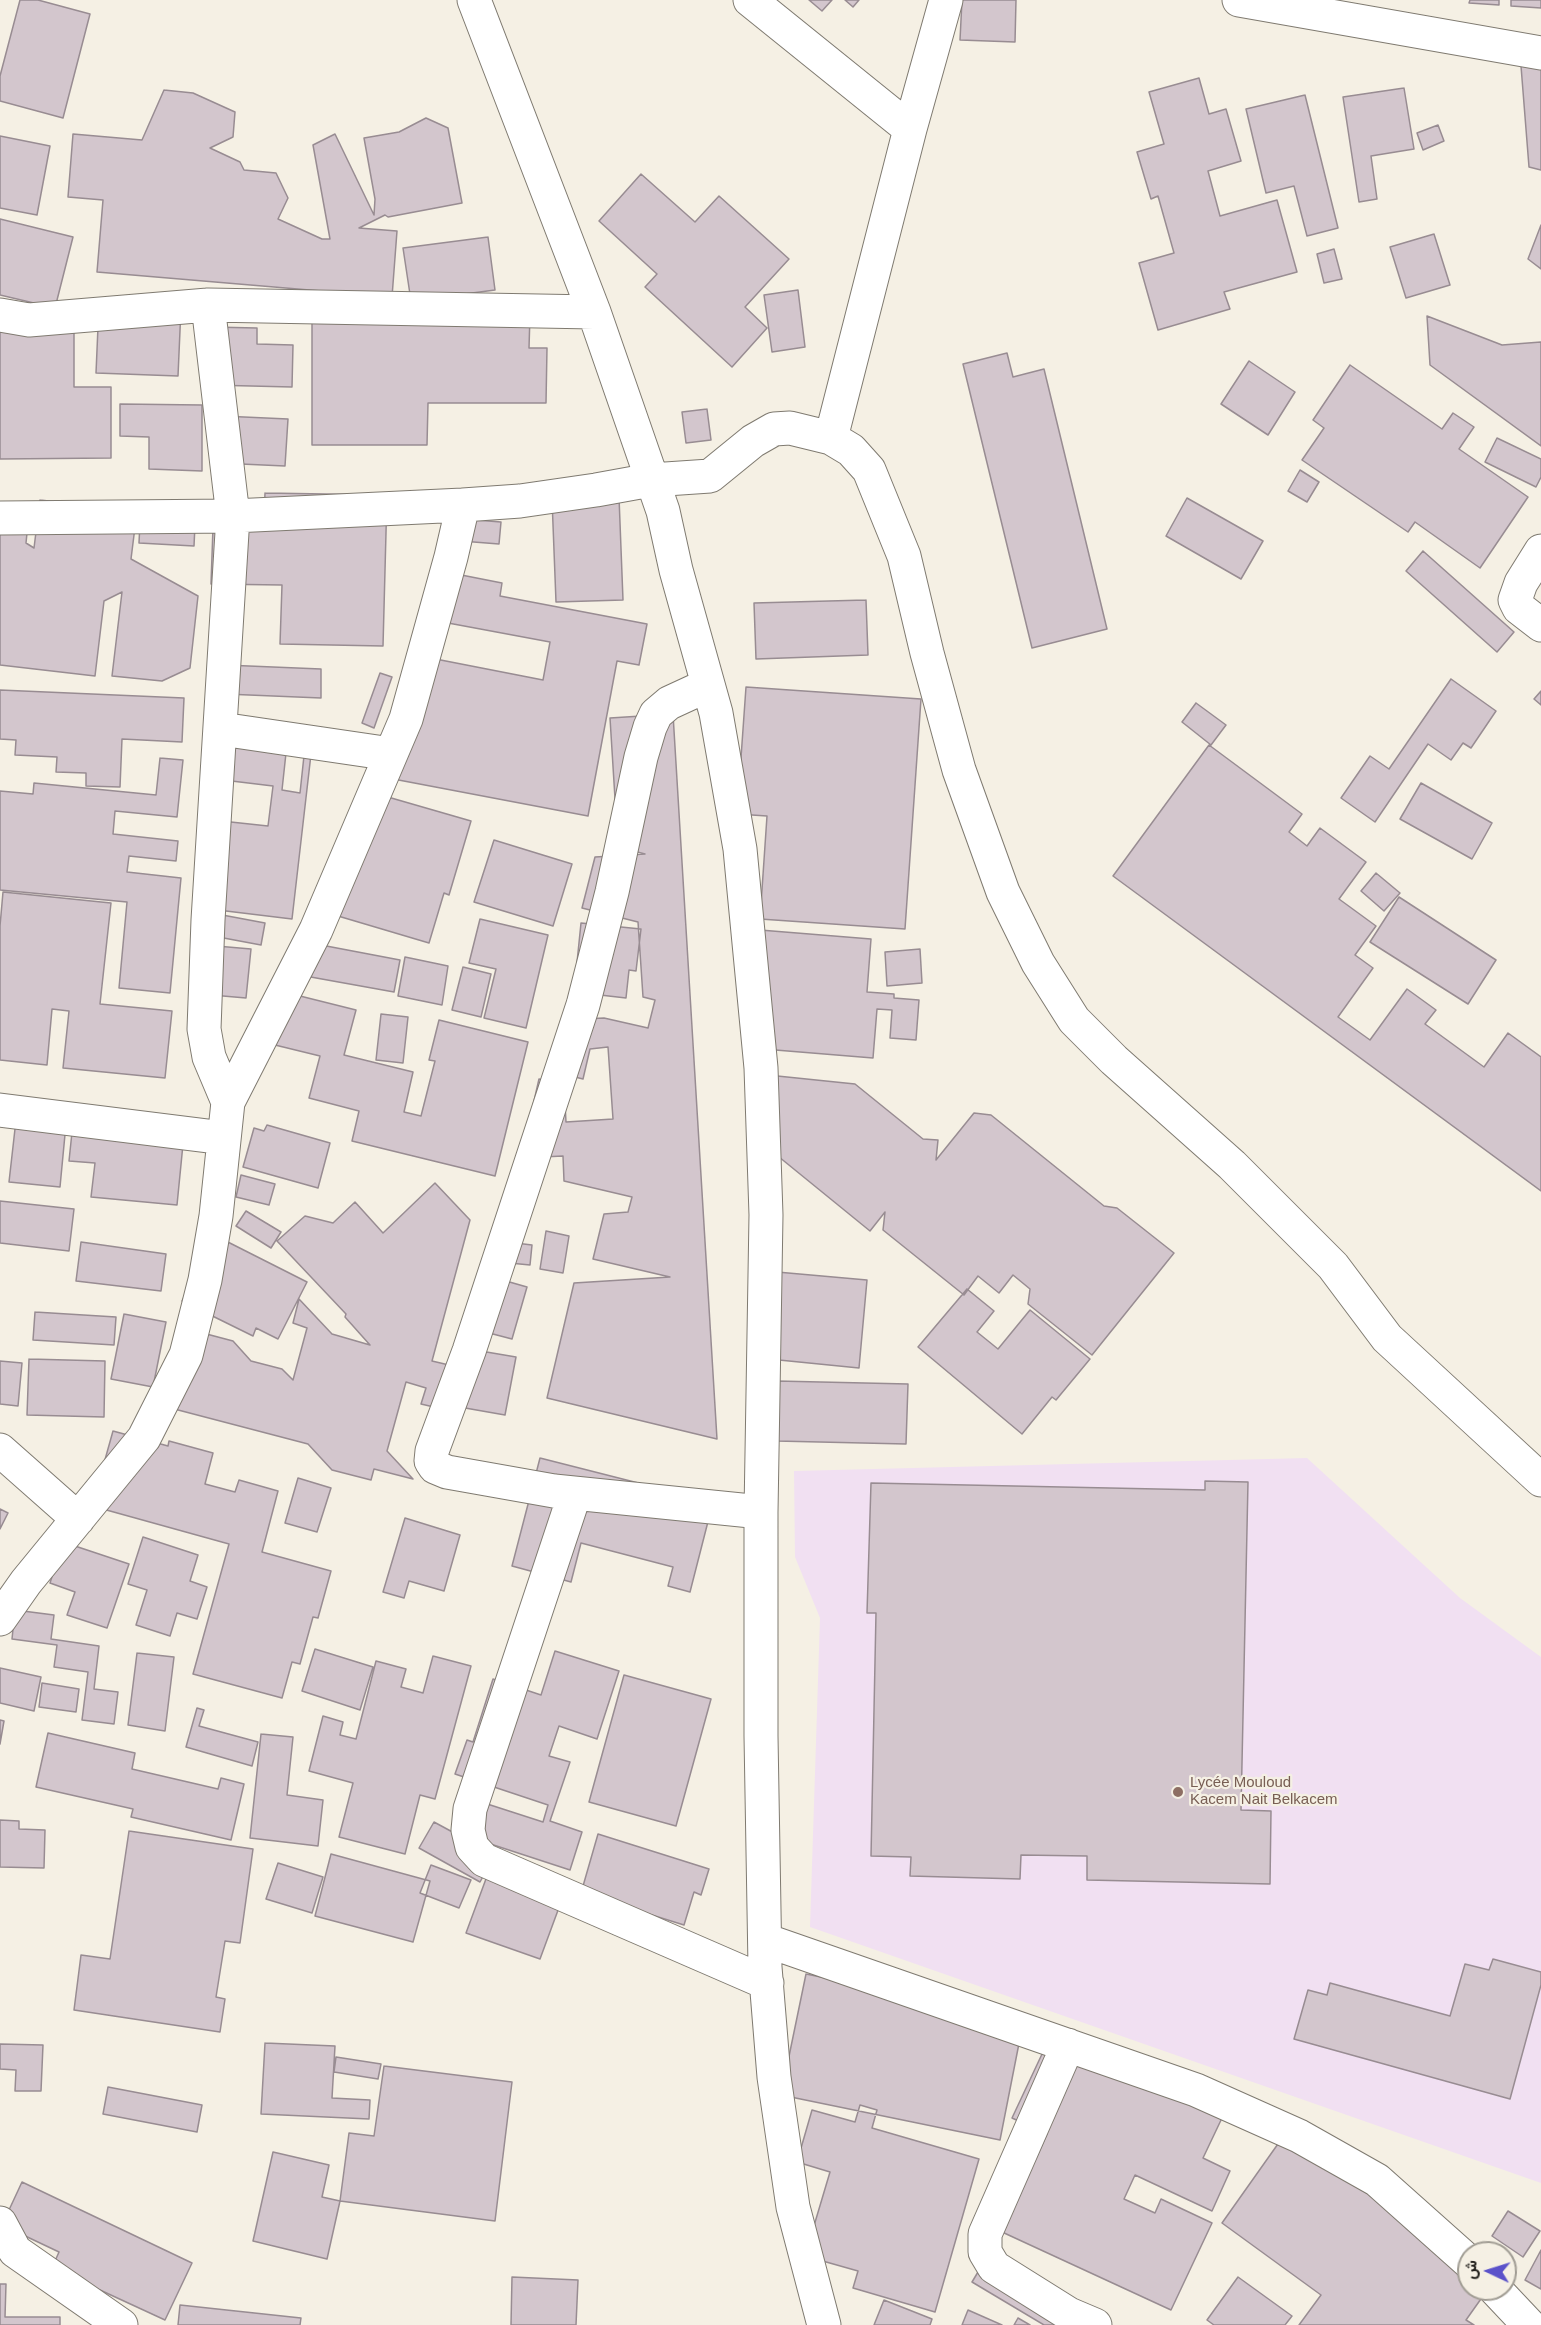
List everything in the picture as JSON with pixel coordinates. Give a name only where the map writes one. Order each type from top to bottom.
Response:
[{"type":"street","points":[[474,0],[594,312],[663,511],[676,570],[716,713],[740,849],[761,1068],[765,1215],[760,1512],[767,1983],[774,2077],[793,2207],[824,2325]]},
{"type":"street","points":[[750,0],[910,129]]},
{"type":"street","points":[[831,438],[910,129],[946,0]]},
{"type":"street","points":[[1239,0],[1541,53]]},
{"type":"street","points":[[0,315],[28,321],[208,305],[594,312]]},
{"type":"street","points":[[208,305],[233,516],[207,920],[204,1029],[209,1057],[228,1102]]},
{"type":"street","points":[[0,518],[233,516],[520,501],[651,480],[710,476],[753,441],[774,429],[790,428],[831,438],[851,450],[869,470],[904,556],[927,653],[959,770],[1003,892],[1038,963],[1074,1020],[1114,1060],[1232,1165],[1333,1266],[1387,1338],[1541,1480]]},
{"type":"street","points":[[0,1619],[26,1582],[144,1438],[186,1355],[205,1280],[216,1216],[228,1102],[316,930],[406,720],[463,505]]},
{"type":"street","points":[[1541,551],[1521,583],[1515,600],[1519,608],[1541,625]]},
{"type":"street","points":[[708,685],[669,703],[656,714],[650,727],[640,757],[612,892],[583,1005],[469,1352],[430,1461],[435,1467],[447,1472],[574,1493],[760,1512]]},
{"type":"street","points":[[221,729],[391,754]]},
{"type":"street","points":[[0,1110],[224,1138]]},
{"type":"street","points":[[0,1450],[78,1519]]},
{"type":"street","points":[[574,1493],[470,1809],[468,1830],[472,1846],[484,1860],[767,1983]]},
{"type":"street","points":[[765,1940],[1196,2090],[1299,2136],[1377,2180],[1457,2251]]},
{"type":"street","points":[[1068,2045],[986,2234],[986,2252],[994,2267],[1069,2314],[1095,2325]]},
{"type":"street","points":[[0,2223],[15,2252],[121,2325]]},
{"type":"street","points":[[1506,2301],[1529,2325]]},
{"type":"shaded area","name":"Lycée Mouloud Kacem Nait Belkacem","points":[[1307,1458],[1460,1598],[1541,1657],[1541,2183],[810,1927],[820,1618],[795,1557],[794,1471]]},
{"type":"building","points":[[20,0],[38,0],[90,14],[63,118],[0,101],[0,76]]},
{"type":"building","points":[[809,0],[832,0],[822,11]]},
{"type":"building","points":[[845,0],[859,0],[853,7]]},
{"type":"building","points":[[962,0],[1016,0],[1015,42],[960,40]]},
{"type":"building","points":[[1470,0],[1499,0],[1499,5],[1469,3]]},
{"type":"building","points":[[1511,0],[1541,0],[1541,8],[1511,6]]},
{"type":"building","points":[[1522,62],[1541,67],[1541,170],[1529,167]]},
{"type":"building","points":[[1199,78],[1209,114],[1226,109],[1241,161],[1208,171],[1220,216],[1277,200],[1297,272],[1224,292],[1230,309],[1158,330],[1139,263],[1174,253],[1158,196],[1151,199],[1137,152],[1164,144],[1149,92]]},
{"type":"building","points":[[1404,88],[1414,149],[1371,156],[1377,199],[1359,202],[1343,97]]},
{"type":"building","points":[[164,90],[193,93],[235,112],[233,137],[210,148],[240,162],[244,170],[276,173],[288,198],[278,219],[322,239],[330,239],[313,145],[335,134],[374,215],[375,199],[364,138],[399,132],[426,118],[448,128],[462,203],[388,217],[385,215],[359,228],[397,231],[392,297],[97,272],[103,200],[68,197],[73,134],[142,140]]},
{"type":"building","points":[[1305,95],[1338,228],[1307,236],[1294,186],[1266,193],[1246,109]]},
{"type":"building","points":[[1438,125],[1444,141],[1423,150],[1417,133]]},
{"type":"building","points":[[0,136],[50,146],[37,215],[0,208]]},
{"type":"building","points":[[641,174],[695,222],[719,196],[789,259],[745,307],[767,328],[732,367],[645,287],[657,274],[599,221]]},
{"type":"building","points":[[0,219],[73,237],[55,308],[0,295]]},
{"type":"building","points":[[1541,225],[1541,269],[1528,259]]},
{"type":"building","points":[[1434,234],[1450,285],[1406,298],[1390,247]]},
{"type":"building","points":[[488,237],[495,290],[411,301],[403,248]]},
{"type":"building","points":[[1334,249],[1342,279],[1324,283],[1317,254]]},
{"type":"building","points":[[798,290],[805,347],[772,352],[764,295]]},
{"type":"building","points":[[99,304],[181,308],[178,376],[96,373]]},
{"type":"building","points":[[312,314],[530,315],[529,348],[547,348],[546,403],[428,403],[427,445],[312,445]]},
{"type":"building","points":[[1427,316],[1502,345],[1541,342],[1541,446],[1430,365]]},
{"type":"building","points":[[211,327],[257,328],[257,344],[293,345],[292,387],[210,385]]},
{"type":"building","points":[[74,331],[74,387],[111,387],[111,458],[0,459],[0,332]]},
{"type":"building","points":[[1007,353],[1013,377],[1044,369],[1107,629],[1032,648],[963,364]]},
{"type":"building","points":[[1249,361],[1295,392],[1268,435],[1221,404]]},
{"type":"building","points":[[1350,365],[1442,429],[1453,413],[1474,427],[1459,449],[1528,497],[1480,568],[1415,522],[1408,532],[1302,460],[1324,428],[1313,420]]},
{"type":"building","points":[[120,404],[202,405],[202,471],[149,469],[149,437],[120,436]]},
{"type":"building","points":[[707,409],[711,440],[686,443],[682,412]]},
{"type":"building","points":[[222,416],[288,419],[285,466],[219,463]]},
{"type":"building","points":[[1497,438],[1541,459],[1541,477],[1536,487],[1485,462]]},
{"type":"building","points":[[1300,470],[1319,482],[1307,502],[1288,491]]},
{"type":"building","points":[[265,493],[387,495],[383,646],[280,644],[282,585],[211,584],[214,499],[237,500],[264,518]]},
{"type":"building","points":[[619,497],[623,600],[556,602],[552,499]]},
{"type":"building","points":[[1187,498],[1263,541],[1241,579],[1166,536]]},
{"type":"building","points":[[40,500],[137,511],[131,559],[198,596],[190,668],[162,681],[112,676],[122,592],[104,601],[95,676],[0,665],[0,509],[29,513],[26,543],[34,548]]},
{"type":"building","points":[[141,501],[196,504],[194,546],[139,543]]},
{"type":"building","points":[[463,519],[501,522],[499,544],[461,541]]},
{"type":"building","points":[[1423,551],[1514,632],[1497,652],[1406,571]]},
{"type":"building","points":[[441,571],[502,583],[500,596],[647,624],[639,665],[617,661],[588,816],[388,778],[410,654],[543,680],[550,642],[432,620]]},
{"type":"building","points":[[866,600],[868,655],[756,659],[754,603]]},
{"type":"building","points":[[225,665],[321,669],[321,698],[225,694]]},
{"type":"building","points":[[380,673],[392,677],[374,728],[362,723]]},
{"type":"building","points":[[1451,679],[1496,711],[1471,748],[1463,743],[1451,760],[1428,744],[1375,822],[1341,798],[1370,756],[1389,769]]},
{"type":"building","points":[[746,687],[921,699],[905,929],[760,919],[767,816],[737,814]]},
{"type":"building","points":[[0,690],[184,698],[182,742],[122,739],[120,787],[86,786],[86,773],[56,772],[57,757],[15,755],[16,740],[0,739]]},
{"type":"building","points":[[1541,691],[1541,705],[1534,699]]},
{"type":"building","points":[[1196,703],[1226,725],[1211,745],[1182,722]]},
{"type":"building","points":[[673,714],[717,1439],[547,1398],[574,1283],[670,1277],[593,1259],[604,1214],[628,1212],[632,1197],[564,1181],[563,1156],[521,1158],[539,1079],[564,1085],[566,1122],[613,1119],[608,1047],[590,1049],[583,1079],[551,1071],[563,1020],[604,1018],[648,1028],[655,1000],[643,997],[638,922],[582,908],[595,857],[645,854],[618,847],[610,718]]},
{"type":"building","points":[[306,737],[313,737],[292,919],[193,907],[203,819],[268,826],[273,786],[215,779],[219,745],[286,753],[282,790],[300,793]]},
{"type":"building","points":[[1209,745],[1302,814],[1289,832],[1307,846],[1320,828],[1366,862],[1339,899],[1376,926],[1355,955],[1373,968],[1338,1017],[1370,1040],[1407,989],[1436,1010],[1425,1024],[1484,1067],[1508,1033],[1541,1057],[1541,1191],[1113,876]]},
{"type":"building","points":[[160,758],[183,760],[177,817],[115,811],[113,834],[178,841],[176,861],[129,856],[127,872],[181,878],[170,993],[119,988],[127,902],[0,890],[0,791],[33,794],[34,783],[156,795]]},
{"type":"building","points":[[1421,783],[1492,823],[1472,859],[1400,819]]},
{"type":"building","points":[[374,793],[471,821],[449,895],[444,893],[429,943],[311,908]]},
{"type":"building","points":[[494,840],[572,864],[553,926],[474,902]]},
{"type":"building","points":[[1376,873],[1400,893],[1384,911],[1361,891]]},
{"type":"building","points":[[3,892],[111,903],[100,1004],[172,1011],[165,1078],[63,1068],[69,1011],[52,1009],[47,1065],[0,1060],[0,926]]},
{"type":"building","points":[[1399,897],[1496,960],[1468,1004],[1370,942]]},
{"type":"building","points":[[201,911],[265,923],[261,945],[197,933]]},
{"type":"building","points":[[480,919],[548,935],[526,1028],[484,1018],[496,969],[469,963]]},
{"type":"building","points":[[581,923],[641,929],[636,971],[629,970],[626,998],[574,992]]},
{"type":"building","points":[[760,930],[871,939],[867,992],[894,994],[894,998],[919,1000],[916,1040],[890,1038],[892,1010],[877,1009],[873,1058],[751,1048]]},
{"type":"building","points":[[300,941],[400,960],[394,992],[294,974]]},
{"type":"building","points":[[205,945],[251,949],[246,998],[200,994]]},
{"type":"building","points":[[920,949],[922,983],[887,986],[885,952]]},
{"type":"building","points":[[405,957],[448,966],[442,1005],[398,996]]},
{"type":"building","points":[[463,967],[491,974],[481,1017],[452,1010]]},
{"type":"building","points":[[288,993],[356,1010],[344,1055],[413,1072],[404,1112],[421,1116],[435,1061],[429,1060],[439,1020],[528,1042],[495,1176],[352,1141],[359,1111],[309,1098],[320,1056],[275,1045]]},
{"type":"building","points":[[381,1014],[408,1017],[403,1063],[376,1060]]},
{"type":"building","points":[[758,1074],[855,1084],[923,1139],[938,1140],[936,1160],[974,1113],[991,1115],[1104,1206],[1117,1208],[1174,1253],[1092,1355],[1028,1304],[1030,1289],[1013,1275],[999,1293],[978,1276],[964,1295],[883,1230],[885,1212],[870,1231],[768,1148]]},
{"type":"building","points":[[74,1113],[185,1124],[177,1205],[91,1197],[95,1163],[69,1161]]},
{"type":"building","points":[[16,1120],[66,1124],[60,1187],[9,1182]]},
{"type":"building","points":[[267,1125],[330,1143],[318,1188],[243,1167],[254,1128],[264,1131]]},
{"type":"building","points":[[241,1175],[275,1184],[269,1205],[236,1197]]},
{"type":"building","points":[[435,1183],[470,1220],[432,1361],[449,1365],[438,1408],[421,1404],[426,1388],[406,1382],[387,1451],[413,1479],[374,1469],[371,1480],[332,1470],[308,1444],[159,1405],[180,1327],[233,1341],[251,1361],[282,1369],[293,1380],[307,1328],[293,1323],[299,1299],[332,1334],[370,1345],[345,1317],[346,1314],[277,1241],[305,1216],[333,1223],[355,1202],[383,1233]]},
{"type":"building","points":[[0,1201],[74,1209],[69,1251],[0,1243]]},
{"type":"building","points":[[246,1211],[281,1232],[271,1248],[236,1226]]},
{"type":"building","points":[[546,1231],[569,1236],[563,1273],[540,1269]]},
{"type":"building","points":[[214,1235],[307,1282],[278,1339],[256,1328],[253,1336],[182,1301]]},
{"type":"building","points":[[491,1240],[532,1245],[530,1265],[489,1261]]},
{"type":"building","points":[[81,1242],[166,1254],[161,1291],[76,1281]]},
{"type":"building","points":[[777,1272],[867,1280],[859,1368],[769,1359]]},
{"type":"building","points":[[485,1275],[527,1287],[512,1339],[470,1328]]},
{"type":"building","points":[[967,1289],[994,1311],[977,1332],[998,1349],[1030,1310],[1090,1359],[1056,1400],[1052,1397],[1022,1434],[918,1347]]},
{"type":"building","points":[[35,1312],[116,1317],[114,1345],[33,1340]]},
{"type":"building","points":[[124,1314],[166,1322],[153,1387],[111,1379]]},
{"type":"building","points":[[457,1347],[516,1357],[505,1415],[448,1405]]},
{"type":"building","points":[[29,1359],[105,1361],[104,1417],[27,1415]]},
{"type":"building","points":[[0,1361],[22,1363],[18,1406],[0,1404]]},
{"type":"building","points":[[777,1381],[908,1384],[906,1444],[776,1441]]},
{"type":"building","points":[[113,1431],[168,1446],[169,1441],[213,1453],[205,1484],[235,1492],[239,1480],[278,1491],[262,1552],[331,1571],[318,1618],[313,1617],[300,1664],[292,1662],[282,1698],[193,1674],[229,1544],[92,1506]]},
{"type":"building","points":[[540,1458],[713,1502],[690,1592],[668,1586],[673,1567],[581,1543],[571,1582],[512,1566]]},
{"type":"building","points":[[298,1478],[331,1488],[317,1532],[285,1523]]},
{"type":"building","points":[[1205,1481],[1248,1482],[1241,1810],[1271,1811],[1270,1884],[1087,1880],[1087,1856],[1021,1855],[1020,1879],[910,1876],[911,1857],[871,1856],[876,1613],[867,1613],[871,1483],[1205,1490]]},
{"type":"building","points":[[0,1509],[8,1513],[0,1529]]},
{"type":"building","points":[[405,1518],[460,1535],[444,1591],[409,1581],[404,1598],[383,1592]]},
{"type":"building","points":[[143,1537],[198,1555],[190,1581],[207,1587],[197,1619],[177,1613],[170,1636],[136,1625],[147,1590],[128,1584]]},
{"type":"building","points":[[63,1542],[129,1564],[107,1628],[67,1615],[75,1592],[50,1583]]},
{"type":"building","points":[[15,1610],[54,1615],[51,1639],[99,1646],[94,1689],[118,1692],[114,1724],[82,1720],[88,1672],[54,1667],[57,1645],[12,1639]]},
{"type":"building","points":[[315,1649],[373,1667],[360,1710],[302,1691]]},
{"type":"building","points":[[555,1651],[619,1671],[597,1739],[559,1726],[549,1756],[570,1762],[550,1821],[582,1832],[570,1870],[466,1836],[478,1801],[543,1822],[548,1805],[455,1774],[467,1740],[473,1742],[493,1679],[541,1695]]},
{"type":"building","points":[[137,1653],[174,1657],[165,1731],[128,1725]]},
{"type":"building","points":[[433,1656],[471,1666],[435,1799],[420,1795],[405,1854],[339,1837],[353,1783],[309,1771],[323,1716],[343,1722],[340,1735],[356,1739],[376,1661],[406,1669],[401,1687],[423,1693]]},
{"type":"building","points":[[0,1668],[41,1677],[34,1711],[0,1703]]},
{"type":"building","points":[[624,1675],[711,1699],[676,1826],[589,1802]]},
{"type":"building","points":[[42,1683],[79,1689],[76,1712],[39,1707]]},
{"type":"building","points":[[197,1708],[204,1710],[199,1726],[258,1742],[252,1766],[186,1747]]},
{"type":"building","points":[[0,1720],[4,1721],[0,1744]]},
{"type":"building","points":[[48,1733],[135,1753],[132,1769],[218,1789],[221,1778],[244,1784],[231,1840],[131,1817],[133,1809],[36,1787]]},
{"type":"building","points":[[261,1734],[293,1737],[287,1795],[323,1800],[318,1846],[250,1838]]},
{"type":"building","points":[[0,1820],[19,1821],[19,1829],[45,1830],[44,1868],[0,1867]]},
{"type":"building","points":[[434,1822],[495,1855],[480,1882],[419,1848]]},
{"type":"building","points":[[129,1831],[253,1849],[240,1943],[225,1941],[216,1997],[225,1999],[220,2032],[74,2010],[81,1955],[110,1959]]},
{"type":"building","points":[[598,1834],[709,1869],[701,1895],[694,1892],[684,1925],[581,1893]]},
{"type":"building","points":[[331,1854],[430,1881],[413,1942],[315,1916]]},
{"type":"building","points":[[278,1863],[323,1877],[312,1913],[266,1899]]},
{"type":"building","points":[[431,1865],[471,1880],[459,1908],[420,1893]]},
{"type":"building","points":[[490,1868],[564,1894],[540,1959],[466,1933]]},
{"type":"building","points":[[1493,1959],[1541,1972],[1541,1985],[1510,2099],[1294,2039],[1308,1990],[1327,1995],[1330,1983],[1450,2016],[1465,1964],[1489,1970]]},
{"type":"building","points":[[806,1974],[1024,2018],[1000,2140],[781,2095]]},
{"type":"building","points":[[1050,2037],[1222,2118],[1203,2158],[1230,2171],[1212,2211],[1135,2175],[1124,2199],[1155,2213],[1161,2199],[1212,2223],[1171,2310],[1002,2232],[1047,2134],[1012,2118]]},
{"type":"building","points":[[265,2043],[335,2046],[332,2098],[370,2100],[369,2119],[261,2114]]},
{"type":"building","points":[[0,2044],[43,2045],[41,2091],[15,2091],[16,2070],[0,2069]]},
{"type":"building","points":[[336,2057],[381,2064],[378,2079],[334,2072]]},
{"type":"building","points":[[384,2066],[512,2082],[495,2221],[340,2201],[349,2133],[374,2136]]},
{"type":"building","points":[[108,2087],[202,2105],[197,2132],[103,2114]]},
{"type":"building","points":[[860,2105],[877,2110],[872,2128],[979,2159],[935,2312],[853,2288],[858,2271],[805,2256],[830,2172],[797,2162],[812,2110],[855,2122]]},
{"type":"building","points":[[1285,2134],[1457,2258],[1457,2301],[1479,2301],[1466,2320],[1474,2325],[1299,2325],[1321,2295],[1222,2223]]},
{"type":"building","points":[[273,2152],[329,2165],[322,2197],[340,2201],[327,2259],[253,2241]]},
{"type":"building","points":[[22,2182],[192,2263],[165,2320],[100,2290],[91,2309],[44,2286],[59,2252],[2,2225]]},
{"type":"building","points":[[1508,2211],[1540,2231],[1523,2257],[1517,2253],[1517,2241],[1499,2241],[1492,2236]]},
{"type":"building","points":[[1541,2250],[1541,2289],[1525,2280]]},
{"type":"building","points":[[990,2252],[1056,2325],[1044,2325],[972,2282]]},
{"type":"building","points":[[512,2277],[578,2280],[576,2325],[511,2325]]},
{"type":"building","points":[[1238,2277],[1292,2316],[1285,2325],[1214,2325],[1207,2320]]},
{"type":"building","points":[[0,2284],[6,2284],[5,2317],[60,2317],[60,2325],[0,2325]]},
{"type":"building","points":[[884,2300],[932,2319],[930,2325],[874,2325]]},
{"type":"building","points":[[180,2305],[301,2318],[300,2325],[178,2325]]},
{"type":"building","points":[[968,2310],[1002,2325],[962,2325]]},
{"type":"building","points":[[1018,2318],[1030,2325],[1014,2325]]},
{"type":"place","name":"Lycée Mouloud Kacem Nait Belkacem","points":[[1178,1792]]}]
